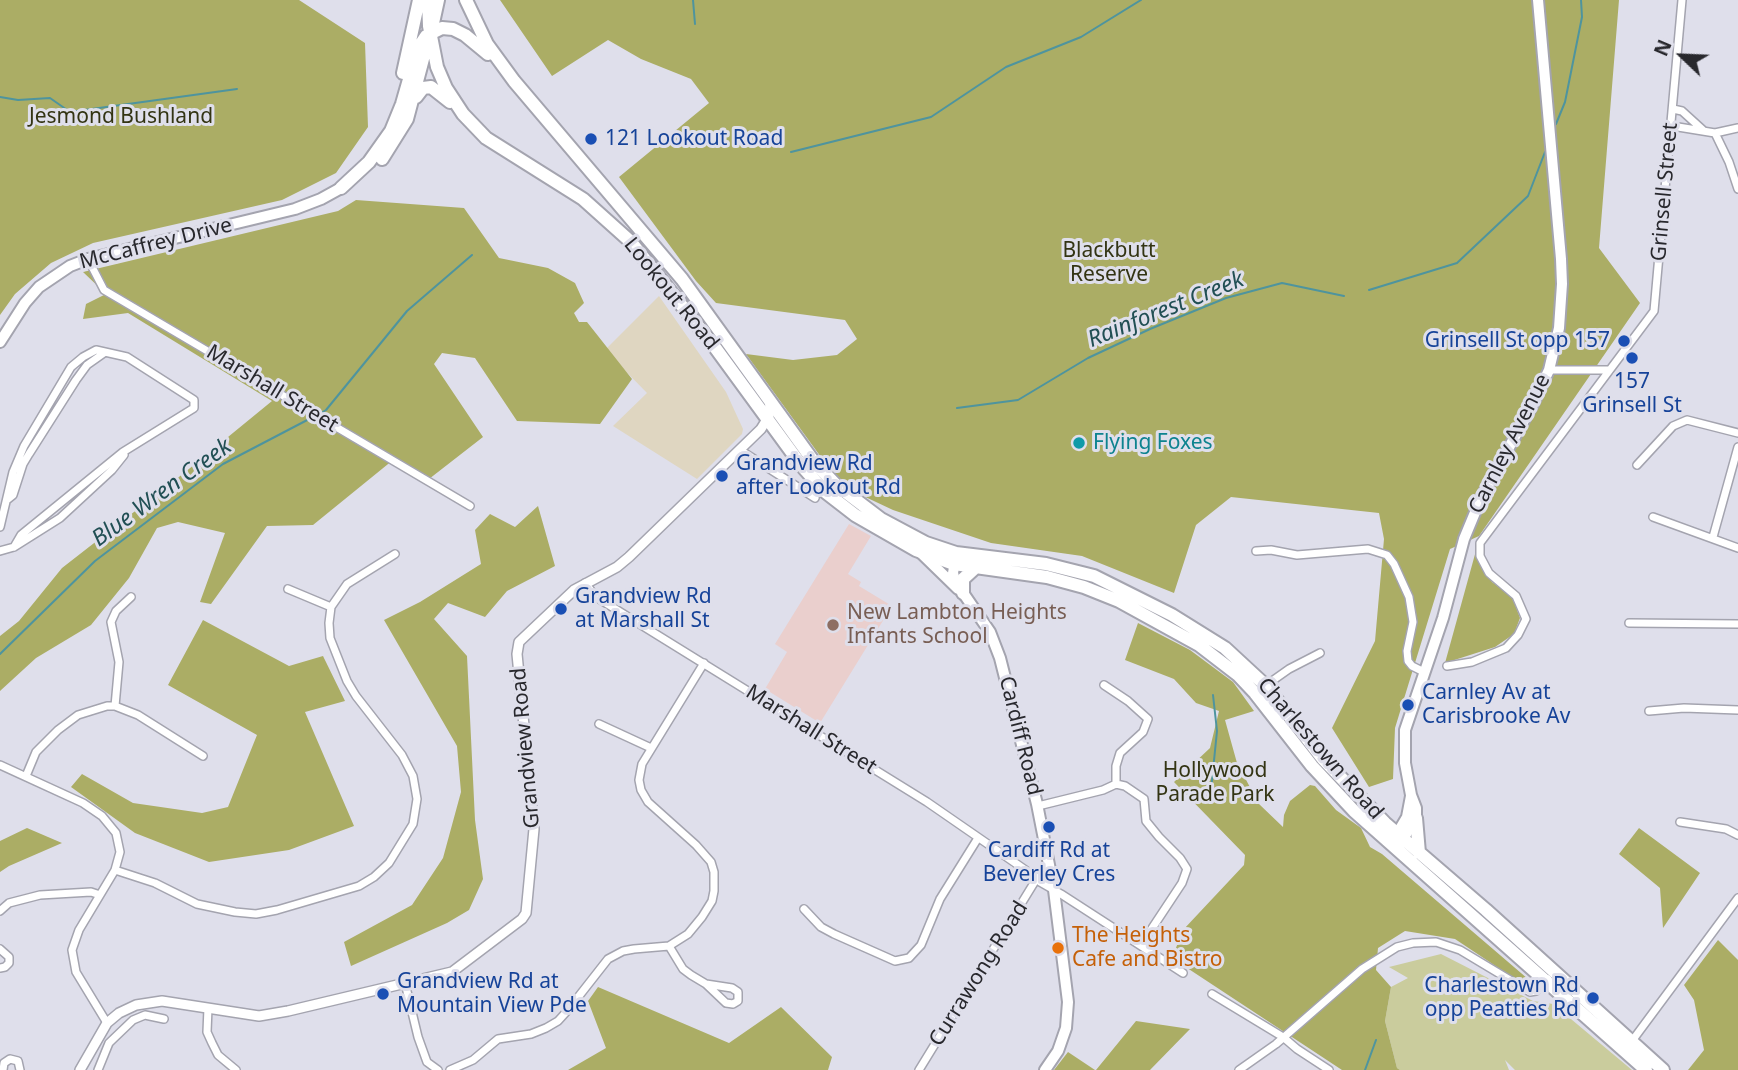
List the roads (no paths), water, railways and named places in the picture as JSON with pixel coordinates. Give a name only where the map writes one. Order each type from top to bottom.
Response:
[{"type":"highway","points":[[341,188],[366,160],[388,125],[396,102],[419,0]]},
{"type":"highway","name":"Lookout Road","points":[[428,0],[430,33],[437,67],[457,106],[486,138],[583,200],[631,242],[801,466],[830,496],[855,516],[916,550],[955,558]]},
{"type":"highway","points":[[413,102],[438,0]]},
{"type":"highway","name":"Lookout Road","points":[[466,0],[486,44],[514,81],[675,270],[819,468],[848,496],[899,529],[955,558]]},
{"type":"highway","points":[[341,188],[369,162],[391,131],[405,97],[418,48],[430,33],[442,28],[457,30],[475,43],[514,81]]},
{"type":"highway","points":[[437,67],[436,47],[439,38],[445,31],[457,30]]},
{"type":"highway","points":[[341,188],[348,189],[383,158],[399,135],[420,90],[431,87],[457,106]]},
{"type":"highway","name":"Charlestown Road","points":[[955,558],[975,568],[1071,582],[1119,601],[1199,645],[1260,689]]},
{"type":"highway","name":"Charlestown Road","points":[[955,558],[1046,564],[1094,576],[1204,633],[1244,663],[1260,689],[1397,842],[1550,976],[1632,1041],[1663,1070]]},
{"type":"highway","points":[[963,593],[963,579],[975,568]]},
{"type":"highway","points":[[1416,818],[1419,853]]},
{"type":"highway","name":"Charlestown Road","points":[[1397,842],[1419,853],[1550,976],[1587,1017],[1646,1070]]},
{"type":"main road","name":"Carnley Avenue","points":[[1416,818],[1405,764],[1405,730],[1472,517],[1549,370],[1559,328],[1562,285],[1538,0]]},
{"type":"main road","name":"McCaffrey Drive","points":[[0,342],[25,303],[39,287],[70,266],[88,259],[295,209],[341,188]]},
{"type":"main road","points":[[916,550],[938,568],[950,584],[963,593]]},
{"type":"main road","name":"Cardiff Road","points":[[955,558],[953,576],[981,617],[997,649],[1038,806],[1054,890],[1068,1002],[1066,1028],[1058,1051],[1045,1070]]},
{"type":"main road","name":"Carnley Avenue","points":[[1397,842],[1407,817],[1411,795]]},
{"type":"main road","points":[[1397,842],[1416,818]]},
{"type":"street","name":"Grinsell Street","points":[[1447,666],[1472,662],[1506,648],[1518,635],[1526,619],[1516,596],[1489,573],[1480,556],[1480,543],[1654,310],[1682,0]]},
{"type":"street","points":[[1673,110],[1682,111],[1705,131]]},
{"type":"street","points":[[1672,126],[1715,133],[1738,128]]},
{"type":"street","points":[[1715,133],[1738,189]]},
{"type":"street","name":"Marshall Street","points":[[88,259],[103,290],[470,506]]},
{"type":"street","points":[[0,527],[13,472],[24,446],[71,367],[83,357],[96,350],[127,357],[194,400],[194,408],[134,444],[21,535],[14,547],[0,551]]},
{"type":"street","points":[[1549,370],[1609,370]]},
{"type":"street","points":[[767,420],[770,401]]},
{"type":"street","name":"Grandview Road","points":[[107,1023],[127,1009],[154,1001],[253,1016],[269,1015],[405,984],[452,972],[519,922],[526,914],[534,829],[517,648],[525,634],[574,590],[617,567],[629,557],[740,450],[767,420]]},
{"type":"street","points":[[1637,465],[1673,426],[1687,420],[1738,433]]},
{"type":"street","points":[[1713,537],[1738,447]]},
{"type":"street","points":[[740,450],[816,498]]},
{"type":"street","points":[[1653,517],[1738,548]]},
{"type":"street","points":[[1256,551],[1271,550],[1297,555],[1368,549],[1387,555],[1409,597],[1413,622],[1407,651],[1408,660],[1412,666],[1424,672]]},
{"type":"street","points":[[116,870],[155,883],[197,904],[256,914],[359,886],[389,863],[413,824],[416,788],[413,776],[402,755],[356,696],[330,638],[331,607],[347,583],[396,554]]},
{"type":"street","name":"Marshall Street","points":[[585,583],[596,597],[927,802],[1040,882],[1183,973]]},
{"type":"street","points":[[288,589],[331,607]]},
{"type":"street","points":[[115,706],[119,662],[111,622],[116,611],[131,597]]},
{"type":"street","points":[[1629,623],[1738,624]]},
{"type":"street","points":[[1260,689],[1289,669],[1320,653]]},
{"type":"street","points":[[450,1070],[473,1059],[498,1039],[531,1034],[558,1021],[598,970],[615,954],[634,948],[669,946],[688,934],[710,905],[714,891],[714,872],[705,853],[644,797],[639,780],[642,764],[704,663]]},
{"type":"street","points":[[1104,685],[1148,719],[1143,732],[1120,753],[1116,766],[1116,784]]},
{"type":"street","points":[[26,776],[36,752],[58,730],[88,710],[115,706],[138,715],[203,756]]},
{"type":"street","points":[[1649,711],[1684,708],[1738,710]]},
{"type":"street","points":[[599,724],[651,748]]},
{"type":"street","points":[[0,765],[68,795],[108,821],[120,846],[116,870],[79,930],[72,950],[76,972],[107,1023],[80,1070]]},
{"type":"street","points":[[1038,806],[1103,790],[1116,784],[1125,786],[1144,799],[1146,821],[1181,858],[1187,869],[1182,883],[1141,945]]},
{"type":"street","points":[[1680,822],[1726,829],[1738,835]]},
{"type":"street","points":[[804,909],[821,927],[834,934],[895,961],[909,958],[921,944],[940,899],[978,838]]},
{"type":"street","points":[[1037,878],[1050,872]]},
{"type":"street","name":"Currawong Road","points":[[919,1070],[1037,878]]},
{"type":"street","points":[[0,911],[9,903],[40,895],[91,892],[100,895]]},
{"type":"street","points":[[1632,1041],[1738,898]]},
{"type":"street","points":[[1239,1070],[1283,1037],[1362,970],[1397,947],[1436,942],[1460,950],[1530,992],[1536,991],[1550,976]]},
{"type":"street","points":[[669,946],[683,969],[706,984]]},
{"type":"street","points":[[0,949],[9,957],[9,963],[0,968]]},
{"type":"street","points":[[405,984],[427,1062],[438,1070]]},
{"type":"street","points":[[1212,994],[1283,1037],[1329,1070]]},
{"type":"street","points":[[208,1008],[207,1031],[212,1043],[218,1055],[234,1069]]},
{"type":"street","points":[[98,1070],[109,1043],[133,1020],[145,1015],[164,1019]]},
{"type":"street","name":"Charlestown Road","points":[[1587,1017],[1632,1041],[1632,1049],[1652,1070]]},
{"type":"street","points":[[3,1070],[5,1061],[13,1059],[19,1064],[20,1070]]},
{"type":"waterway","points":[[693,0],[695,24]]},
{"type":"waterway","points":[[791,152],[931,117],[1006,67],[1081,37],[1141,0]]},
{"type":"waterway","name":"Rainforest Creek","points":[[1556,124],[1565,102],[1582,17],[1581,0]]},
{"type":"waterway","points":[[0,97],[18,100],[50,98],[70,112],[237,89]]},
{"type":"waterway","name":"Rainforest Creek","points":[[1369,290],[1457,263],[1528,196],[1545,152]]},
{"type":"waterway","name":"Blue Wren Creek","points":[[321,413],[407,311],[472,255]]},
{"type":"waterway","name":"Rainforest Creek","points":[[957,408],[1018,400],[1088,358],[1226,298],[1282,283],[1344,296]]},
{"type":"waterway","name":"Blue Wren Creek","points":[[0,654],[95,561],[223,464],[313,417]]},
{"type":"waterway","points":[[1210,800],[1217,731],[1213,695]]},
{"type":"waterway","points":[[1365,1070],[1376,1040]]},
{"type":"place","name":"121 Lookout Road","points":[[591,139]]},
{"type":"place","name":"Grinsell St opp 157","points":[[1624,341]]},
{"type":"place","name":"157 Grinsell St","points":[[1632,358]]},
{"type":"place","name":"Flying Foxes","points":[[1079,443]]},
{"type":"place","name":"Grandview Rd after Lookout Rd","points":[[722,476]]},
{"type":"place","name":"Grandview Rd at Marshall St","points":[[561,609]]},
{"type":"place","name":"New Lambton Heights Infants School","points":[[833,625]]},
{"type":"place","name":"Carnley Av at Carisbrooke Av","points":[[1408,705]]},
{"type":"place","name":"Cardiff Rd at Beverley Cres","points":[[1049,827]]},
{"type":"place","name":"The Heights Cafe and Bistro","points":[[1058,948]]},
{"type":"place","name":"Grandview Rd at Mountain View Pde","points":[[383,994]]},
{"type":"place","name":"Charlestown Rd opp Peatties Rd","points":[[1593,998]]},
{"type":"park label","name":"Jesmond Bushland","points":[[121,117]]},
{"type":"park label","name":"Blackbutt Reserve","points":[[1109,263]]},
{"type":"park label","name":"Hollywood Parade Park","points":[[1215,783]]}]
